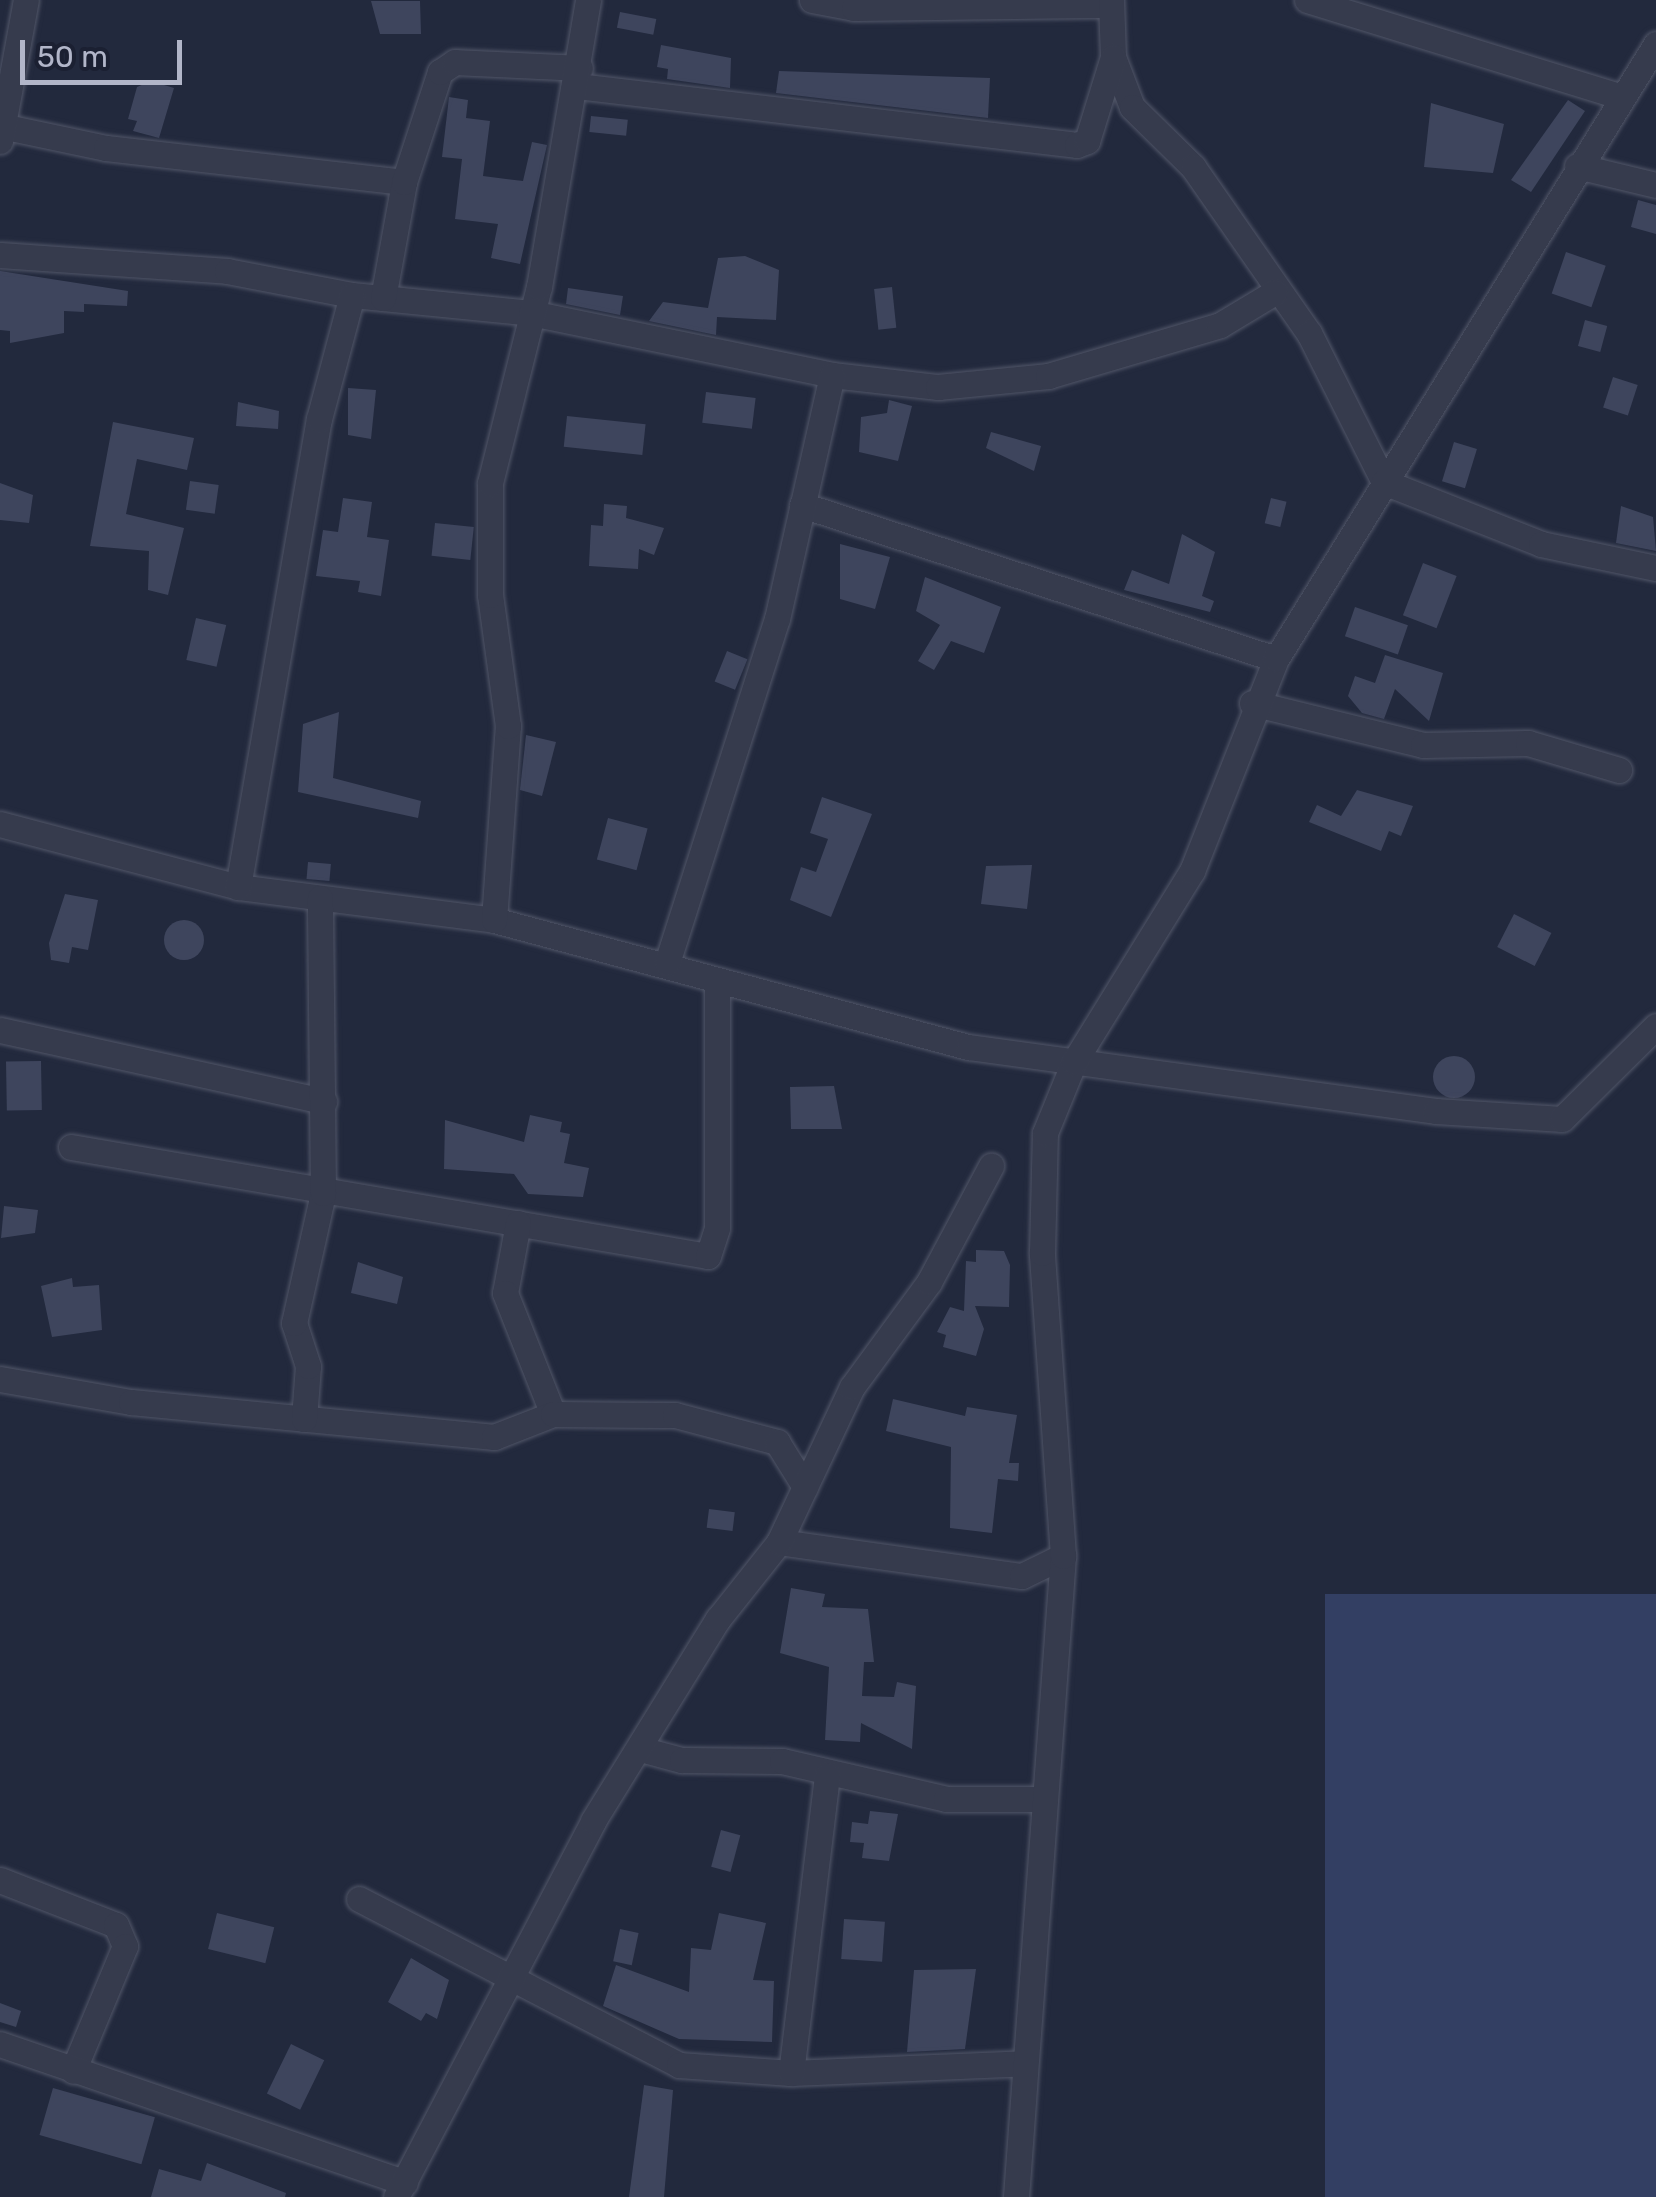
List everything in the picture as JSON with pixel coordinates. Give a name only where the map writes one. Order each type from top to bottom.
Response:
[{"type":"street","points":[[26,0],[3,124],[106,148],[404,182]]},
{"type":"street","points":[[494,920],[508,726],[486,528],[498,425],[531,312],[578,77],[588,0]]},
{"type":"street","points":[[812,0],[855,4],[1111,2],[1113,57],[1132,107],[1193,167],[1275,292],[1310,333],[1384,482],[1542,544],[1656,568]]},
{"type":"street","points":[[1307,0],[1622,96]]},
{"type":"street","points":[[1016,2197],[1042,1800],[1063,1556],[1041,1165],[1074,1062],[1192,871],[1252,703],[1276,658],[1656,44]]},
{"type":"street","points":[[383,298],[404,182],[426,101],[450,62],[1077,145],[1087,141],[1113,57]]},
{"type":"street","points":[[1577,166],[1656,185]]},
{"type":"street","points":[[0,255],[228,271],[352,295],[531,312],[832,375],[938,387],[1048,376],[1220,325],[1275,292]]},
{"type":"street","points":[[238,888],[320,419],[352,295]]},
{"type":"street","points":[[667,963],[776,619],[832,375]]},
{"type":"street","points":[[802,505],[1276,658]]},
{"type":"street","points":[[1252,703],[1423,745],[1528,743],[1619,770]]},
{"type":"street","points":[[0,824],[238,888],[494,920],[667,963],[969,1047],[1074,1062],[1562,1119],[1656,1026]]},
{"type":"street","points":[[304,1419],[308,1366],[294,1322],[323,1193],[320,898]]},
{"type":"street","points":[[71,1147],[708,1256],[717,1228],[718,980]]},
{"type":"street","points":[[0,1030],[324,1101]]},
{"type":"street","points":[[1,2048],[400,2190],[593,1822],[644,1750],[718,1619],[780,1542],[852,1388],[929,1282],[991,1166]]},
{"type":"street","points":[[518,1223],[505,1293],[553,1414]]},
{"type":"street","points":[[0,1379],[304,1419],[494,1437],[553,1414],[675,1415],[750,1428],[776,1442],[805,1487]]},
{"type":"street","points":[[780,1542],[1004,1576],[1063,1556]]},
{"type":"street","points":[[644,1750],[682,1760],[782,1760],[946,1800],[1042,1800]]},
{"type":"street","points":[[790,2073],[827,1774]]},
{"type":"street","points":[[0,1880],[116,1924],[125,1946],[73,2071]]},
{"type":"street","points":[[359,1899],[510,1984],[679,2065],[790,2073],[1025,2062]]},
{"type":"water","points":[[1325,1594],[1656,1594],[1656,2197],[1325,2197]]},
{"type":"building","points":[[371,1],[420,1],[421,34],[380,34]]},
{"type":"building","points":[[620,12],[656,19],[653,35],[617,28]]},
{"type":"building","points":[[661,45],[731,58],[730,88],[667,79],[668,69],[657,67]]},
{"type":"building","points":[[779,71],[990,78],[988,118],[776,93]]},
{"type":"building","points":[[151,81],[174,88],[159,138],[133,131],[137,121],[128,119],[137,87]]},
{"type":"building","points":[[449,97],[468,100],[466,118],[490,121],[483,176],[523,181],[532,142],[547,145],[520,264],[491,258],[498,224],[455,219],[462,159],[442,157]]},
{"type":"building","points":[[1568,100],[1585,111],[1531,192],[1511,180]]},
{"type":"building","points":[[1431,103],[1504,124],[1493,173],[1424,167]]},
{"type":"building","points":[[591,116],[628,120],[626,136],[589,132]]},
{"type":"building","points":[[1638,200],[1656,205],[1656,234],[1631,227]]},
{"type":"building","points":[[1566,252],[1606,266],[1591,307],[1552,294]]},
{"type":"building","points":[[745,256],[779,270],[776,320],[717,317],[716,335],[649,321],[663,302],[708,308],[718,258]]},
{"type":"building","points":[[0,271],[128,291],[127,306],[84,304],[84,312],[64,311],[64,333],[10,343],[10,331],[0,330]]},
{"type":"building","points":[[892,287],[896,328],[878,330],[874,289]]},
{"type":"building","points":[[568,288],[623,296],[620,315],[566,304]]},
{"type":"building","points":[[1585,320],[1607,326],[1600,352],[1578,346]]},
{"type":"building","points":[[1613,377],[1638,385],[1628,415],[1603,407]]},
{"type":"building","points":[[348,388],[376,390],[371,439],[348,435]]},
{"type":"building","points":[[706,392],[756,398],[752,429],[702,423]]},
{"type":"building","points":[[889,400],[912,406],[898,461],[859,452],[861,417],[887,413]]},
{"type":"building","points":[[238,402],[279,411],[278,429],[236,426]]},
{"type":"building","points":[[567,416],[646,424],[642,455],[564,447]]},
{"type":"building","points":[[113,422],[194,438],[187,470],[137,459],[126,514],[184,528],[168,595],[148,590],[149,551],[90,546]]},
{"type":"building","points":[[991,432],[1041,446],[1034,471],[986,448]]},
{"type":"building","points":[[1454,442],[1477,449],[1465,488],[1442,481]]},
{"type":"building","points":[[190,481],[219,485],[215,514],[186,510]]},
{"type":"building","points":[[0,483],[33,495],[29,523],[0,520]]},
{"type":"building","points":[[343,498],[372,502],[367,537],[389,540],[381,596],[358,592],[360,581],[316,576],[323,530],[338,532]]},
{"type":"building","points":[[1271,498],[1287,502],[1280,527],[1265,523]]},
{"type":"building","points":[[604,504],[627,506],[626,518],[664,528],[654,555],[639,549],[638,569],[589,566],[591,525],[603,526]]},
{"type":"building","points":[[1621,506],[1653,517],[1656,551],[1616,543]]},
{"type":"building","points":[[435,523],[474,527],[470,560],[432,556]]},
{"type":"building","points":[[1182,534],[1215,552],[1202,596],[1214,601],[1210,612],[1124,590],[1132,570],[1169,584]]},
{"type":"building","points":[[840,544],[890,557],[875,609],[840,599]]},
{"type":"building","points":[[1423,563],[1457,576],[1437,628],[1403,615]]},
{"type":"building","points":[[925,577],[1001,607],[984,653],[951,641],[934,670],[918,661],[940,625],[916,611]]},
{"type":"building","points":[[1355,607],[1408,625],[1398,655],[1345,636]]},
{"type":"building","points":[[196,618],[226,625],[217,667],[186,660]]},
{"type":"building","points":[[727,651],[747,659],[735,690],[715,682]]},
{"type":"building","points":[[1385,655],[1443,673],[1429,721],[1395,689],[1384,719],[1362,713],[1348,696],[1355,676],[1375,683]]},
{"type":"building","points":[[339,712],[333,778],[421,801],[418,818],[298,792],[303,724]]},
{"type":"building","points":[[526,735],[556,742],[542,796],[520,790]]},
{"type":"building","points":[[1357,790],[1413,806],[1401,836],[1389,831],[1381,851],[1309,822],[1317,805],[1341,816]]},
{"type":"building","points":[[822,797],[872,814],[831,917],[790,900],[801,867],[816,872],[828,839],[810,833]]},
{"type":"building","points":[[608,818],[648,829],[636,870],[597,860]]},
{"type":"building","points":[[308,862],[331,864],[329,881],[307,879]]},
{"type":"building","points":[[1032,865],[1027,909],[981,904],[986,866]]},
{"type":"building","points":[[65,894],[98,900],[88,950],[72,947],[69,963],[51,960],[49,943]]},
{"type":"building","points":[[1514,914],[1551,933],[1535,966],[1497,947]]},
{"type":"building","points":[[184,920],[198,926],[204,940],[198,954],[184,960],[170,954],[164,940],[170,926]]},
{"type":"building","points":[[1454,1056],[1469,1062],[1475,1077],[1469,1092],[1454,1098],[1439,1092],[1433,1077],[1439,1062]]},
{"type":"building","points":[[41,1061],[42,1110],[7,1111],[6,1062]]},
{"type":"building","points":[[834,1086],[842,1129],[791,1129],[790,1087]]},
{"type":"building","points":[[530,1115],[562,1122],[560,1132],[570,1134],[564,1163],[589,1168],[583,1197],[528,1194],[514,1174],[444,1169],[445,1120],[524,1142]]},
{"type":"building","points":[[4,1206],[38,1210],[35,1233],[1,1238]]},
{"type":"building","points":[[976,1250],[1004,1251],[1010,1265],[1009,1307],[975,1306],[984,1329],[976,1356],[943,1347],[946,1335],[937,1332],[950,1307],[964,1311],[966,1261],[976,1262]]},
{"type":"building","points":[[358,1262],[403,1277],[397,1304],[351,1293]]},
{"type":"building","points":[[72,1278],[73,1287],[99,1285],[102,1330],[52,1337],[41,1286]]},
{"type":"building","points":[[893,1399],[965,1416],[967,1407],[1017,1415],[1009,1463],[1019,1463],[1018,1481],[998,1479],[992,1533],[950,1528],[951,1447],[886,1431]]},
{"type":"building","points":[[709,1509],[735,1512],[732,1531],[707,1528]]},
{"type":"building","points":[[791,1588],[825,1594],[822,1607],[868,1609],[874,1662],[864,1662],[862,1696],[894,1697],[897,1682],[916,1686],[912,1749],[861,1723],[860,1742],[825,1740],[829,1667],[780,1653]]},
{"type":"building","points":[[870,1811],[898,1814],[889,1861],[862,1858],[864,1843],[850,1842],[852,1822],[868,1824]]},
{"type":"building","points":[[721,1830],[740,1835],[730,1872],[711,1867]]},
{"type":"building","points":[[217,1913],[274,1927],[265,1963],[208,1949]]},
{"type":"building","points":[[719,1913],[766,1923],[753,1980],[774,1981],[772,2042],[679,2039],[603,2006],[616,1965],[689,1992],[691,1948],[711,1950]]},
{"type":"building","points":[[844,1919],[885,1922],[882,1962],[841,1959]]},
{"type":"building","points":[[620,1929],[639,1933],[632,1965],[613,1961]]},
{"type":"building","points":[[411,1958],[449,1980],[437,2019],[426,2013],[421,2021],[388,2002]]},
{"type":"building","points":[[976,1969],[965,2049],[907,2052],[914,1970]]},
{"type":"building","points":[[0,2003],[21,2011],[16,2027],[0,2022]]},
{"type":"building","points":[[291,2044],[324,2060],[300,2110],[267,2093]]},
{"type":"building","points":[[644,2085],[673,2090],[664,2197],[629,2197]]},
{"type":"building","points":[[53,2088],[155,2117],[141,2164],[39,2135]]},
{"type":"building","points":[[207,2163],[286,2193],[285,2197],[151,2197],[159,2169],[201,2181]]}]
